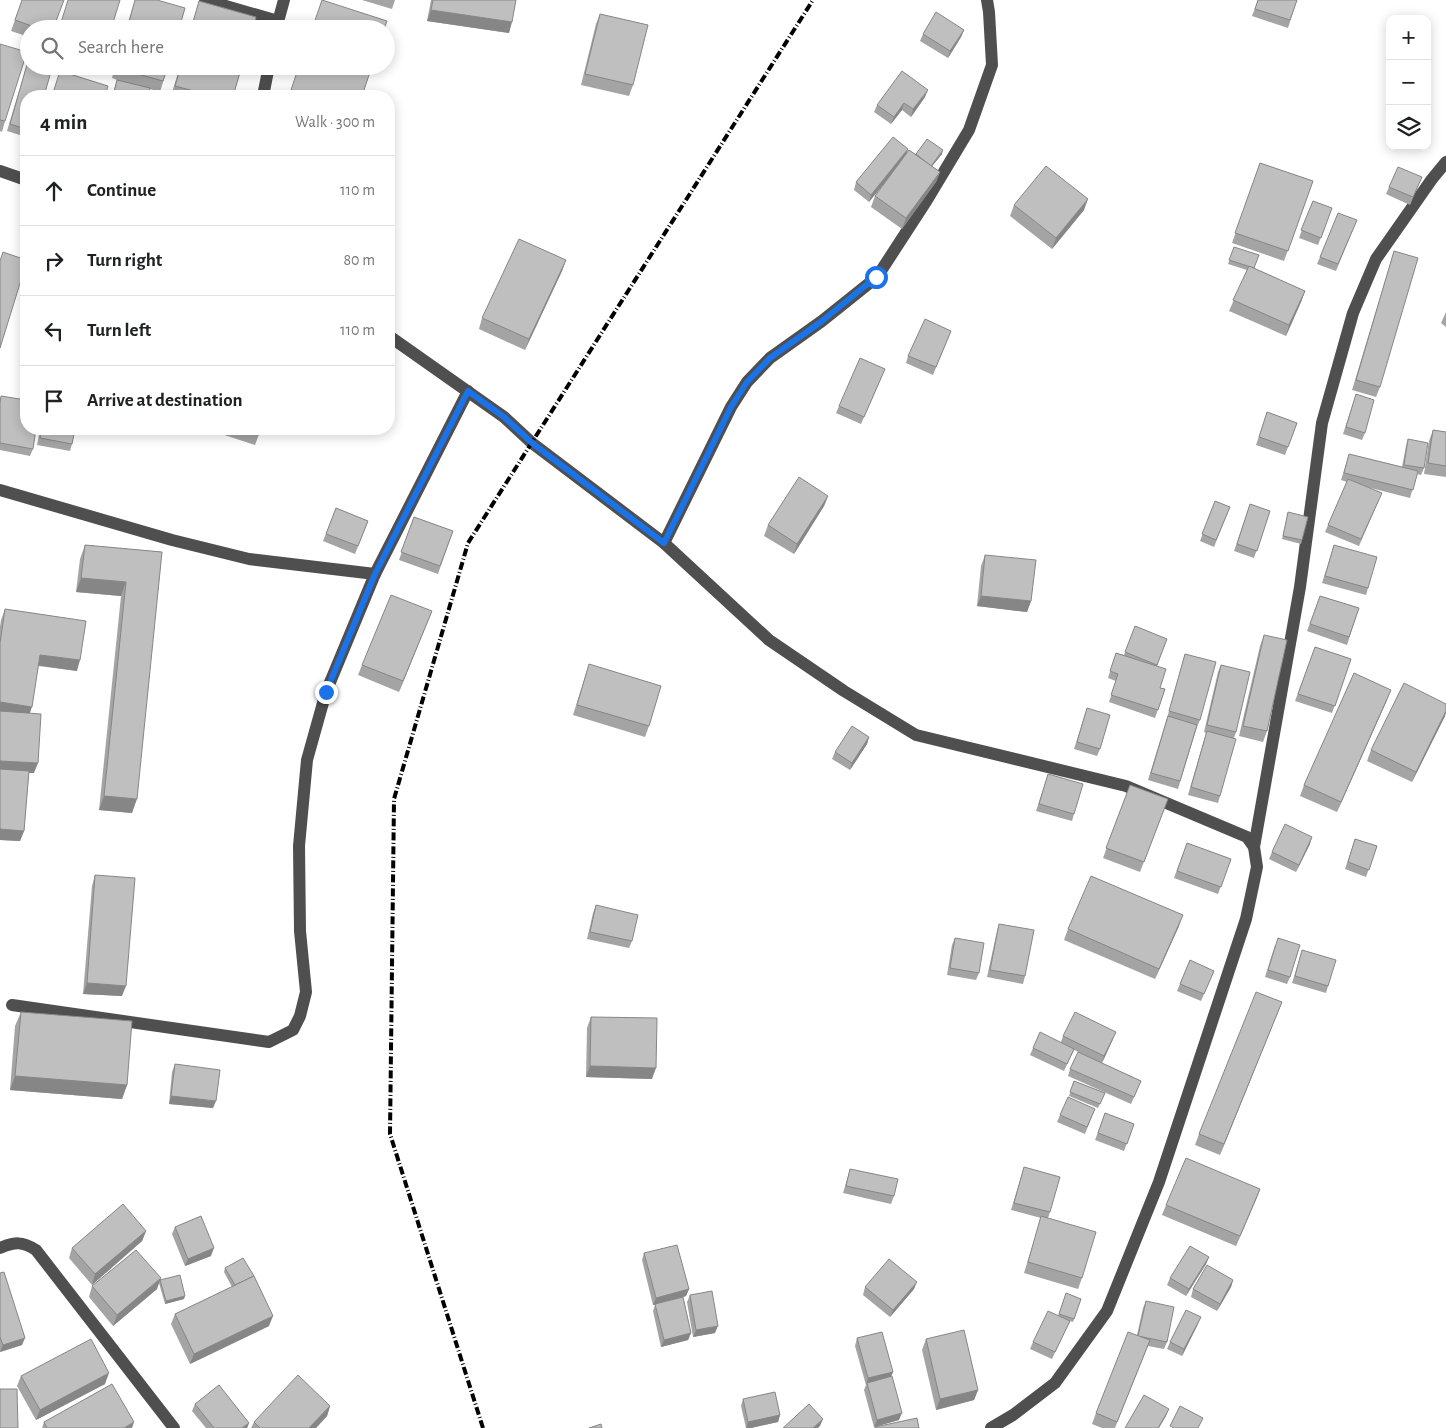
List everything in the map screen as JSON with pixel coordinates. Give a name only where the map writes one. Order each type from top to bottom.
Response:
[{"type":"street","points":[[205,0],[263,20]]},
{"type":"street","points":[[278,20],[284,0]]},
{"type":"street","points":[[664,543],[731,407],[747,382],[770,358],[830,316],[876,277],[927,200],[969,130],[992,65],[987,0]]},
{"type":"street","points":[[264,90],[266,75]]},
{"type":"street","points":[[992,1428],[1013,1415],[1055,1383],[1107,1311],[1159,1182],[1246,919],[1257,867],[1254,848],[1300,587],[1322,423],[1327,405],[1353,313],[1376,259],[1446,162]]},
{"type":"street","points":[[0,172],[20,178]]},
{"type":"street","points":[[395,340],[504,417],[532,443],[664,543],[769,640],[844,691],[916,735],[1126,786],[1246,837],[1254,848]]},
{"type":"street","points":[[12,1004],[269,1042],[293,1030],[300,1016],[306,992],[300,931],[299,846],[307,760],[326,692],[375,574],[468,391]]},
{"type":"street","points":[[0,490],[172,540],[249,559],[375,574]]},
{"type":"street","points":[[0,1248],[12,1243],[26,1244],[36,1250],[174,1428]]},
{"type":"building","points":[[22,0],[64,0],[56,20],[20,20],[20,22],[15,20]]},
{"type":"building","points":[[68,0],[120,0],[114,20],[62,20]]},
{"type":"building","points":[[135,0],[157,0],[185,8],[182,20],[129,20]]},
{"type":"building","points":[[322,0],[384,20],[315,20]]},
{"type":"building","points":[[433,0],[516,0],[512,22],[431,10]]},
{"type":"building","points":[[1258,0],[1297,0],[1290,20],[1255,9]]},
{"type":"building","points":[[199,1],[256,17],[255,20],[194,20]]},
{"type":"building","points":[[936,12],[964,30],[950,51],[923,34]]},
{"type":"building","points":[[600,14],[648,25],[633,85],[585,74]]},
{"type":"building","points":[[0,44],[20,50],[20,74],[5,121],[0,120]]},
{"type":"building","points":[[902,71],[928,90],[913,109],[904,103],[894,117],[877,105]]},
{"type":"building","points":[[24,75],[50,75],[46,90],[20,90],[20,127],[10,124]]},
{"type":"building","points":[[59,75],[73,75],[108,86],[107,90],[54,90]]},
{"type":"building","points":[[141,75],[165,75],[163,81]]},
{"type":"building","points":[[178,75],[239,75],[235,90],[190,90],[175,86]]},
{"type":"building","points":[[296,75],[369,75],[364,90],[291,90]]},
{"type":"building","points":[[117,80],[150,88],[150,90],[114,90]]},
{"type":"building","points":[[893,137],[908,149],[871,195],[856,182]]},
{"type":"building","points":[[927,139],[943,150],[931,166],[916,154]]},
{"type":"building","points":[[909,150],[940,172],[906,218],[875,196]]},
{"type":"building","points":[[1260,163],[1313,181],[1288,251],[1235,233]]},
{"type":"building","points":[[1046,166],[1088,199],[1056,238],[1014,205]]},
{"type":"building","points":[[1398,167],[1422,177],[1413,197],[1389,187]]},
{"type":"building","points":[[1313,201],[1332,208],[1321,238],[1301,230]]},
{"type":"building","points":[[1338,213],[1357,220],[1338,264],[1320,257]]},
{"type":"building","points":[[519,239],[566,260],[529,339],[482,318]]},
{"type":"building","points":[[1234,247],[1259,255],[1254,268],[1229,260]]},
{"type":"building","points":[[1394,251],[1418,258],[1380,387],[1356,380]]},
{"type":"building","points":[[3,252],[20,258],[20,283],[0,348],[0,261]]},
{"type":"building","points":[[1249,266],[1305,291],[1289,325],[1233,300]]},
{"type":"building","points":[[925,319],[951,331],[936,367],[908,356]]},
{"type":"building","points":[[860,358],[885,369],[864,417],[839,406]]},
{"type":"building","points":[[1356,394],[1374,400],[1365,433],[1346,427]]},
{"type":"building","points":[[1,396],[20,399],[20,435],[35,435],[33,449],[0,443]]},
{"type":"building","points":[[1267,412],[1297,423],[1288,447],[1259,437]]},
{"type":"building","points":[[1433,430],[1446,432],[1446,466],[1428,463]]},
{"type":"building","points":[[40,435],[74,435],[72,444],[40,438]]},
{"type":"building","points":[[1408,439],[1428,443],[1424,468],[1404,465]]},
{"type":"building","points":[[1349,454],[1418,471],[1413,490],[1344,473]]},
{"type":"building","points":[[799,477],[828,496],[797,544],[768,525]]},
{"type":"building","points":[[1348,479],[1382,493],[1361,539],[1328,525]]},
{"type":"building","points":[[1215,501],[1230,507],[1216,540],[1202,534]]},
{"type":"building","points":[[1250,504],[1270,511],[1257,551],[1237,544]]},
{"type":"building","points":[[336,508],[368,521],[358,546],[326,534]]},
{"type":"building","points":[[1288,512],[1308,517],[1302,540],[1283,536]]},
{"type":"building","points":[[414,517],[453,531],[440,566],[401,552]]},
{"type":"building","points":[[85,545],[162,552],[137,799],[104,796],[126,582],[81,578]]},
{"type":"building","points":[[1334,545],[1377,557],[1368,588],[1325,576]]},
{"type":"building","points":[[985,555],[1036,560],[1031,601],[981,596]]},
{"type":"building","points":[[391,595],[432,611],[403,681],[362,665]]},
{"type":"building","points":[[1320,596],[1359,608],[1349,637],[1310,624]]},
{"type":"building","points":[[5,609],[86,621],[80,660],[40,655],[32,707],[0,702],[0,643]]},
{"type":"building","points":[[1135,626],[1167,639],[1157,665],[1125,652]]},
{"type":"building","points":[[1264,635],[1287,640],[1267,731],[1243,726]]},
{"type":"building","points":[[1315,647],[1351,659],[1335,706],[1298,694]]},
{"type":"building","points":[[1116,653],[1166,669],[1160,688],[1165,689],[1158,710],[1111,695],[1118,674],[1110,671]]},
{"type":"building","points":[[1185,654],[1216,662],[1200,720],[1169,711]]},
{"type":"building","points":[[589,664],[661,686],[649,726],[577,705]]},
{"type":"building","points":[[1221,665],[1250,672],[1236,732],[1207,725]]},
{"type":"building","points":[[1354,673],[1391,690],[1341,802],[1304,785]]},
{"type":"building","points":[[1404,683],[1446,704],[1446,711],[1416,772],[1371,750]]},
{"type":"building","points":[[1087,708],[1110,715],[1100,749],[1077,742]]},
{"type":"building","points":[[0,711],[41,714],[38,763],[0,761]]},
{"type":"building","points":[[1168,716],[1197,725],[1180,781],[1151,773]]},
{"type":"building","points":[[852,726],[869,737],[852,763],[835,752]]},
{"type":"building","points":[[1207,731],[1236,739],[1220,796],[1191,787]]},
{"type":"building","points":[[0,769],[29,771],[24,831],[0,829]]},
{"type":"building","points":[[1048,774],[1083,784],[1074,814],[1039,804]]},
{"type":"building","points":[[1130,785],[1168,799],[1144,862],[1106,848]]},
{"type":"building","points":[[1285,824],[1312,837],[1299,865],[1272,852]]},
{"type":"building","points":[[1355,839],[1377,846],[1369,870],[1348,862]]},
{"type":"building","points":[[1187,843],[1231,859],[1221,887],[1177,871]]},
{"type":"building","points":[[95,875],[135,878],[126,986],[87,983]]},
{"type":"building","points":[[1091,876],[1183,915],[1159,969],[1068,929]]},
{"type":"building","points":[[596,905],[638,915],[632,941],[590,932]]},
{"type":"building","points":[[999,924],[1034,930],[1025,976],[990,970]]},
{"type":"building","points":[[955,938],[984,943],[979,973],[950,968]]},
{"type":"building","points":[[1278,938],[1300,945],[1290,977],[1268,970]]},
{"type":"building","points":[[1302,950],[1336,960],[1328,986],[1295,976]]},
{"type":"building","points":[[1190,960],[1214,971],[1204,994],[1180,984]]},
{"type":"building","points":[[1256,992],[1282,1002],[1224,1144],[1199,1134]]},
{"type":"building","points":[[21,1012],[132,1021],[127,1085],[15,1076]]},
{"type":"building","points":[[1075,1012],[1116,1032],[1104,1056],[1063,1036]]},
{"type":"building","points":[[591,1017],[657,1018],[656,1068],[590,1066]]},
{"type":"building","points":[[1040,1032],[1074,1049],[1067,1064],[1033,1048]]},
{"type":"building","points":[[1078,1052],[1141,1081],[1134,1097],[1070,1069]]},
{"type":"building","points":[[175,1064],[220,1070],[216,1101],[171,1096]]},
{"type":"building","points":[[1074,1081],[1105,1093],[1100,1104],[1070,1092]]},
{"type":"building","points":[[1068,1097],[1095,1109],[1087,1127],[1060,1115]]},
{"type":"building","points":[[1105,1113],[1134,1124],[1127,1144],[1098,1133]]},
{"type":"building","points":[[1186,1158],[1260,1189],[1240,1236],[1166,1205]]},
{"type":"building","points":[[1024,1167],[1060,1177],[1050,1212],[1014,1203]]},
{"type":"building","points":[[850,1169],[898,1179],[894,1196],[846,1186]]},
{"type":"building","points":[[123,1204],[146,1231],[95,1274],[72,1248]]},
{"type":"building","points":[[201,1216],[214,1248],[188,1259],[175,1227]]},
{"type":"building","points":[[1041,1216],[1096,1232],[1082,1278],[1028,1262]]},
{"type":"building","points":[[677,1245],[689,1289],[656,1298],[644,1253]]},
{"type":"building","points":[[1190,1246],[1209,1257],[1189,1289],[1170,1278]]},
{"type":"building","points":[[136,1250],[161,1278],[117,1315],[92,1286]]},
{"type":"building","points":[[243,1258],[254,1276],[235,1285],[225,1268]]},
{"type":"building","points":[[889,1259],[917,1282],[893,1310],[865,1287]]},
{"type":"building","points":[[1207,1265],[1233,1280],[1220,1304],[1193,1289]]},
{"type":"building","points":[[4,1272],[25,1338],[3,1345],[0,1337],[0,1273]]},
{"type":"building","points":[[180,1275],[185,1296],[166,1301],[160,1280]]},
{"type":"building","points":[[254,1276],[273,1316],[194,1354],[175,1314]]},
{"type":"building","points":[[712,1291],[718,1326],[696,1330],[690,1295]]},
{"type":"building","points":[[1066,1293],[1081,1299],[1074,1319],[1059,1314]]},
{"type":"building","points":[[683,1297],[691,1333],[664,1340],[655,1304]]},
{"type":"building","points":[[1146,1301],[1174,1307],[1167,1342],[1138,1336]]},
{"type":"building","points":[[1186,1310],[1201,1317],[1184,1349],[1170,1342]]},
{"type":"building","points":[[1048,1311],[1070,1321],[1055,1352],[1033,1342]]},
{"type":"building","points":[[964,1330],[978,1390],[940,1399],[926,1339]]},
{"type":"building","points":[[882,1332],[893,1372],[868,1378],[857,1338]]},
{"type":"building","points":[[1128,1332],[1150,1340],[1117,1422],[1096,1413]]},
{"type":"building","points":[[91,1339],[109,1373],[40,1410],[21,1376]]},
{"type":"building","points":[[298,1375],[330,1406],[309,1428],[260,1428],[254,1422]]},
{"type":"building","points":[[892,1376],[902,1413],[877,1420],[867,1383]]},
{"type":"building","points":[[112,1384],[134,1422],[124,1428],[47,1428],[44,1422]]},
{"type":"building","points":[[219,1385],[249,1423],[242,1428],[214,1428],[195,1404]]},
{"type":"building","points":[[0,1389],[17,1389],[18,1428],[0,1428]]},
{"type":"building","points":[[775,1392],[780,1415],[748,1422],[743,1399]]},
{"type":"building","points":[[1144,1395],[1169,1409],[1158,1428],[1125,1428]]},
{"type":"building","points":[[809,1404],[823,1419],[813,1428],[783,1428]]},
{"type":"building","points":[[1180,1406],[1203,1418],[1198,1428],[1174,1428],[1170,1426]]},
{"type":"building","points":[[917,1418],[919,1428],[875,1428],[875,1427]]},
{"type":"building","points":[[601,1424],[602,1428],[589,1428]]},
{"type":"railway","points":[[483,1428],[390,1134],[394,799],[468,543],[813,0]]},
{"type":"route","points":[[326,692],[375,574],[468,391],[504,417],[532,443],[664,543],[731,407],[747,382],[770,358],[851,299],[876,277]]}]
